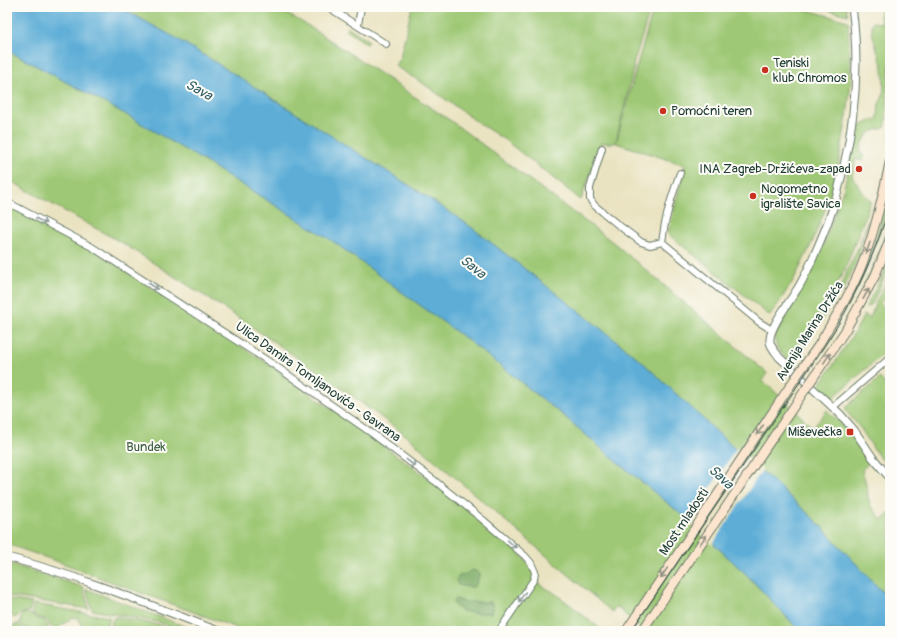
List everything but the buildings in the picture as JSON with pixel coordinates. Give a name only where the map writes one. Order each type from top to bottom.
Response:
[{"type":"main road","name":"Avenija Marina Držića","points":[[782,398],[818,346],[843,304],[862,266],[879,211],[890,161]]},
{"type":"main road","name":"Avenija Marina Držića","points":[[793,408],[845,331],[888,250],[890,239]]},
{"type":"main road","name":"Most mladosti","points":[[632,621],[782,398]]},
{"type":"main road","name":"Most mladosti","points":[[642,631],[793,408]]},
{"type":"main road","points":[[622,631],[632,621]]},
{"type":"main road","points":[[626,631],[632,621]]},
{"type":"street","points":[[328,7],[386,44]]},
{"type":"street","points":[[358,25],[362,7]]},
{"type":"street","points":[[852,7],[856,54],[856,97],[851,132],[838,189],[828,221],[808,269],[798,289],[772,330],[770,342],[780,357],[833,407],[854,430],[873,458],[890,478]]},
{"type":"street","points":[[602,148],[590,188],[590,199],[594,205],[641,242],[650,245],[662,242]]},
{"type":"street","points":[[662,242],[667,211],[680,173]]},
{"type":"street","name":"Ulica Damira Tomljanovića - Gavrana","points":[[7,202],[92,247],[274,364],[373,434],[488,523],[525,556],[531,563],[535,572],[534,579],[499,631]]},
{"type":"street","points":[[662,242],[759,322],[772,330]]},
{"type":"street","points":[[833,407],[890,358]]},
{"type":"street","points":[[7,557],[49,568],[78,578],[218,631]]},
{"type":"green space","points":[[119,7],[275,7],[307,25],[451,121],[614,243],[767,373],[762,381],[813,428],[827,410],[851,434],[870,462],[862,470],[871,506],[882,520],[890,513],[890,600],[816,521],[765,474],[735,449],[640,360],[484,237],[418,191],[215,62],[174,37]]},
{"type":"green space","points":[[412,7],[651,7],[634,62],[616,141],[615,143],[601,143],[581,200],[505,140],[424,84],[395,66],[400,57]]},
{"type":"green space","name":"Nogometno igralište Savica","points":[[654,7],[796,7],[848,21],[851,81],[847,116],[834,184],[812,243],[793,281],[770,316],[668,234],[685,165],[616,143]]},
{"type":"green space","points":[[815,7],[846,7],[848,15]]},
{"type":"green space","points":[[879,7],[884,7],[890,56],[886,126],[871,132],[862,143],[860,152],[864,157],[863,161],[856,159],[852,176],[862,192],[871,201],[845,269],[831,296],[835,299],[792,365],[777,347],[775,338],[776,333],[798,295],[824,243],[844,188],[853,147],[861,126],[872,120],[877,120],[879,104],[883,96],[883,68],[872,28],[872,22],[881,23]]},
{"type":"green space","points":[[348,27],[369,41],[367,44],[346,30]]},
{"type":"green space","points":[[7,50],[127,115],[331,240],[469,341],[564,416],[686,518],[747,575],[800,631],[643,631],[616,606],[612,612],[403,433],[324,376],[242,320],[124,244],[7,179]]},
{"type":"green space","points":[[890,186],[890,201],[887,211],[867,266],[855,292],[853,291],[865,268],[877,236]]},
{"type":"green space","name":"Bundek","points":[[7,204],[84,244],[271,366],[371,437],[435,483],[517,551],[529,564],[540,585],[553,592],[603,631],[245,631],[7,544]]},
{"type":"green space","points":[[868,221],[862,239],[859,256],[842,293],[840,286],[859,246]]},
{"type":"green space","points":[[890,221],[890,225],[876,261],[862,292],[861,291],[876,259]]},
{"type":"green space","points":[[890,261],[890,265],[872,304],[866,307]]},
{"type":"green space","points":[[890,275],[890,293],[880,303],[890,315],[890,348],[831,400],[818,388],[856,330],[864,315],[870,318],[874,306]]},
{"type":"green space","points":[[880,378],[890,390],[890,469],[877,454],[861,429],[846,411],[846,407]]},
{"type":"green space","points":[[7,563],[83,587],[89,609],[7,596]]},
{"type":"green space","points":[[472,570],[478,572],[479,575],[474,587],[458,585],[456,580],[459,576]]},
{"type":"green space","points":[[86,589],[197,631],[186,631],[158,622],[92,610]]},
{"type":"green space","points":[[7,599],[32,603],[30,611],[22,613],[14,618],[7,608]]},
{"type":"green space","points":[[455,599],[465,602],[491,602],[493,606],[491,613],[464,611],[455,606],[453,602]]},
{"type":"green space","points":[[34,604],[110,618],[105,628],[94,631],[85,631],[77,617],[73,617],[58,628],[51,627],[46,620],[32,614]]},
{"type":"green space","points":[[28,613],[38,619],[44,620],[49,627],[37,630],[24,628],[20,623],[22,614]]},
{"type":"green space","points":[[117,617],[159,625],[179,631],[107,631],[114,618]]},
{"type":"green space","points":[[18,623],[22,629],[31,631],[7,631]]},
{"type":"water","name":"Sava","points":[[7,7],[119,7],[174,37],[215,62],[418,191],[467,224],[640,360],[735,449],[765,474],[816,521],[890,600],[890,631],[800,631],[747,575],[686,518],[564,416],[469,341],[331,240],[127,115],[7,50]]},
{"type":"pier","points":[[737,448],[763,469],[712,545],[687,522]]},
{"type":"tram line","points":[[631,631],[838,324],[850,304],[869,264],[890,205]]},
{"type":"place","name":"Teniski klub Chromos","points":[[765,70]]},
{"type":"place","name":"Pomoćni teren","points":[[663,111]]},
{"type":"place","name":"INA Zagreb-Držićeva-zapad","points":[[859,169]]},
{"type":"place","name":"Nogometno igralište Savica","points":[[753,196]]},
{"type":"place","name":"Miševečka","points":[[850,432]]}]
